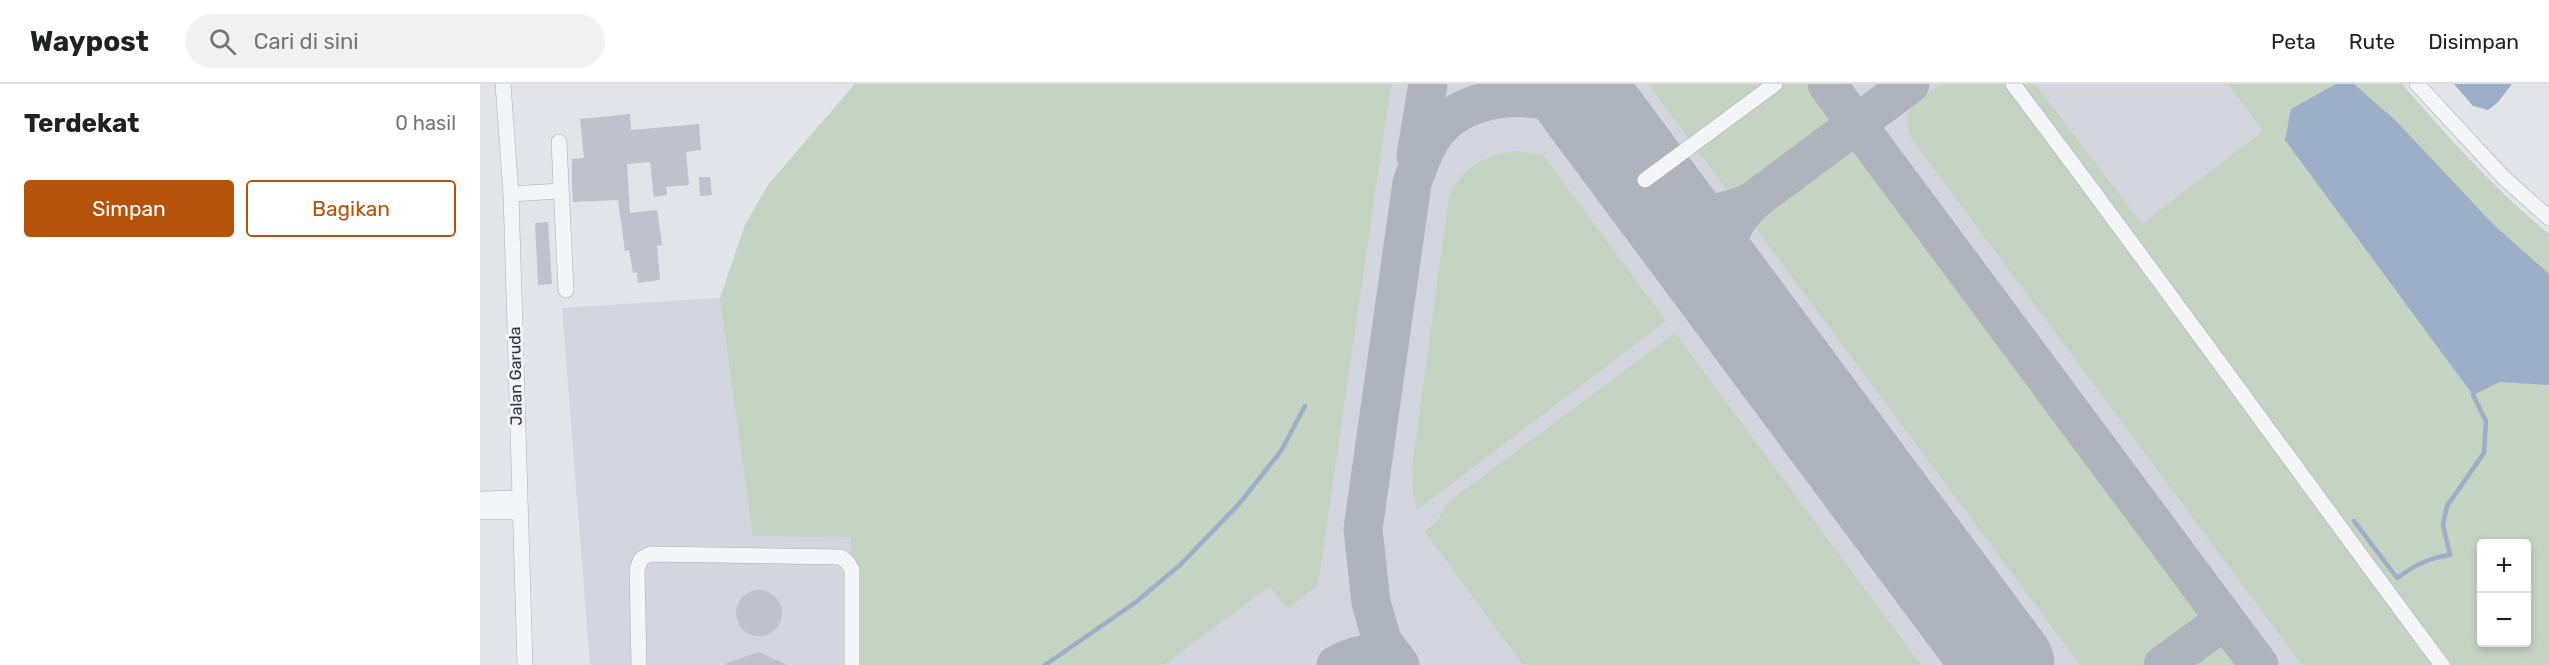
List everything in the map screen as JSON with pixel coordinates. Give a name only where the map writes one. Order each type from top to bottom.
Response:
[{"type":"street","points":[[1645,180],[1775,84]]},
{"type":"street","points":[[2013,84],[2139,251],[2298,472],[2442,665]]},
{"type":"street","points":[[2417,84],[2504,178],[2549,218]]},
{"type":"street","name":"Jalan Garuda","points":[[505,85],[511,194],[525,665]]},
{"type":"street","points":[[559,142],[566,290]]},
{"type":"street","points":[[511,194],[560,190]]},
{"type":"street","points":[[480,499],[519,505]]},
{"type":"street","points":[[480,512],[519,505]]},
{"type":"street","points":[[639,665],[637,570],[641,559],[650,554],[842,558],[848,562],[852,570],[852,665]]},
{"type":"shaded area","points":[[855,84],[2402,84],[2462,154],[2514,205],[2549,234],[2549,665],[590,665],[562,308],[720,298],[745,225],[768,185]]},
{"type":"green space","points":[[855,84],[1391,84],[1318,585],[1287,609],[1270,586],[1164,665],[853,665],[851,537],[753,536],[720,299],[745,225],[768,185]]},
{"type":"green space","points":[[1648,84],[1827,84],[2259,665],[2080,665],[1743,211],[1751,202],[1740,207]]},
{"type":"green space","points":[[1941,84],[2006,84],[2437,665],[2302,665],[1911,138],[1908,119],[1913,106]]},
{"type":"green space","points":[[2020,84],[2035,84],[2142,224],[2263,131],[2228,84],[2402,84],[2490,181],[2549,234],[2549,665],[2451,665]]},
{"type":"green space","points":[[1518,151],[1543,155],[1666,321],[1417,510],[1413,492],[1412,467],[1449,196],[1461,177],[1477,163],[1495,155]]},
{"type":"green space","points":[[1675,333],[1921,665],[1523,665],[1425,532],[1436,522],[1450,501]]},
{"type":"water","points":[[2336,84],[2354,84],[2395,120],[2493,224],[2549,274],[2549,385],[2500,382],[2473,395],[2285,140],[2291,109]]},
{"type":"water","points":[[2454,84],[2512,84],[2498,102],[2488,110],[2473,106]]},
{"type":"building","points":[[630,114],[631,130],[699,124],[701,150],[686,152],[689,185],[666,187],[667,195],[654,197],[650,162],[627,164],[630,213],[657,210],[662,245],[657,246],[660,280],[638,283],[637,272],[633,273],[629,250],[625,251],[618,200],[573,202],[572,186],[572,159],[584,158],[580,119]]},
{"type":"building","points":[[699,177],[710,177],[712,195],[700,196]]},
{"type":"building","points":[[548,222],[552,284],[538,285],[535,223]]},
{"type":"building","points":[[759,590],[768,591],[775,597],[781,604],[781,622],[775,629],[768,635],[759,636],[750,635],[743,629],[737,622],[736,613],[737,604],[743,597],[750,591]]},
{"type":"building","points":[[759,652],[787,665],[726,665],[726,663]]},
{"type":"waterway","points":[[2354,521],[2397,578],[2422,563],[2450,555],[2443,525],[2447,506],[2484,453],[2486,421],[2473,395]]},
{"type":"waterway","points":[[1045,665],[1136,602],[1180,565],[1239,504],[1281,451],[1305,406]]},
{"type":"taxiway","points":[[1416,156],[1428,84]]},
{"type":"taxiway","points":[[1827,84],[2259,665]]},
{"type":"taxiway","points":[[1753,201],[1910,84]]},
{"type":"taxiway","points":[[1400,665],[1382,641],[1371,602],[1363,529],[1412,183],[1423,155],[1438,129],[1466,109],[1483,102],[1519,98],[1554,103],[1578,113],[1624,152]]},
{"type":"taxiway","points":[[1651,189],[1676,205],[1700,213],[1725,211],[1753,201],[1736,222],[1727,243],[1725,266],[1729,293]]},
{"type":"taxiway","points":[[2163,665],[2225,620]]},
{"type":"taxiway","points":[[1336,665],[1347,659],[1368,654],[1387,656],[1399,665]]},
{"type":"taxiway","points":[[1998,656],[2001,665]]},
{"type":"runway","points":[[1573,84],[2005,665]]}]
